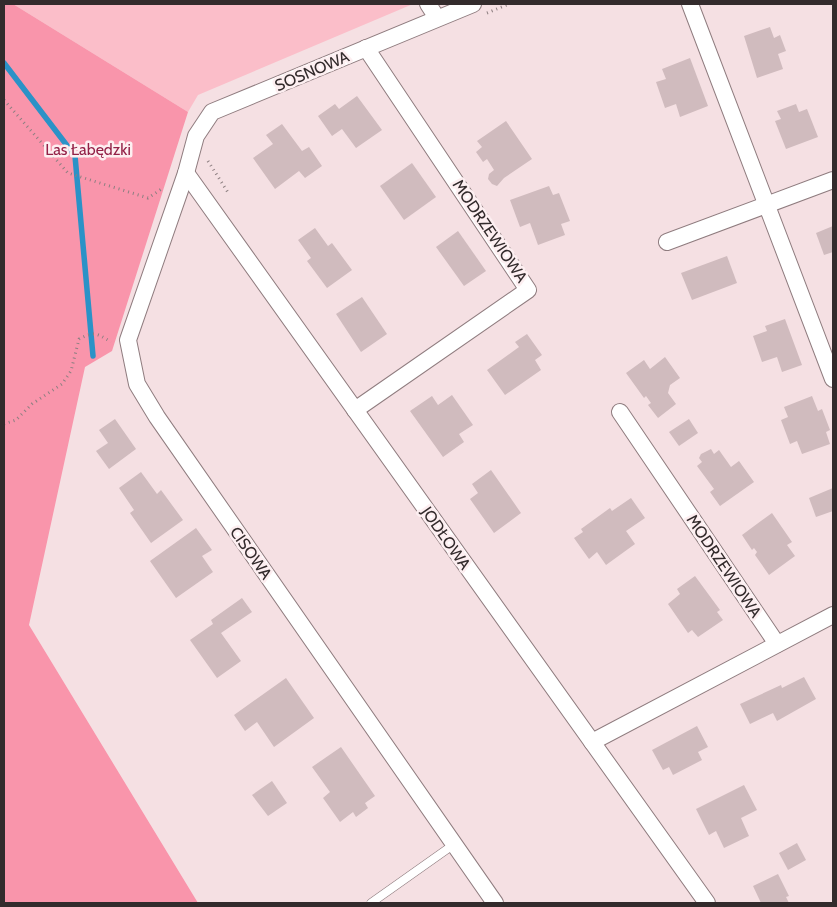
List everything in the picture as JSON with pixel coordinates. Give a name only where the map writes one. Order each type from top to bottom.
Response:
[{"type":"street","points":[[428,4],[437,18]]},
{"type":"street","points":[[690,4],[833,379]]},
{"type":"street","name":"SOSNOWA","points":[[186,173],[196,136],[212,112],[437,18],[478,9]]},
{"type":"street","name":"MODRZEWIOWA","points":[[355,410],[528,290],[366,48]]},
{"type":"street","name":"CISOWA","points":[[186,173],[128,340],[137,384],[157,417],[495,903]]},
{"type":"street","name":"JODŁOWA","points":[[186,173],[707,903]]},
{"type":"street","points":[[667,242],[833,180]]},
{"type":"street","name":"MODRZEWIOWA","points":[[620,412],[777,644]]},
{"type":"street","points":[[592,742],[833,615]]},
{"type":"lane","points":[[372,903],[453,845]]},
{"type":"path","points":[[478,9],[509,4]]},
{"type":"path","points":[[4,100],[68,172],[148,198],[186,173]]},
{"type":"path","points":[[206,154],[206,160],[229,194]]},
{"type":"path","points":[[4,424],[16,420],[32,404],[62,384],[71,371],[80,339],[91,333],[97,333],[130,354]]},
{"type":"shaded area","points":[[13,4],[413,4],[198,95],[188,112]]},
{"type":"green space","name":"Las Łabędzki","points":[[4,4],[13,4],[188,112],[112,351],[85,367],[29,625],[198,903],[4,903]]},
{"type":"building","points":[[770,27],[774,38],[780,35],[786,51],[778,54],[783,69],[757,78],[744,36]]},
{"type":"building","points":[[690,58],[708,106],[680,117],[676,104],[665,108],[656,82],[666,79],[662,69]]},
{"type":"building","points":[[357,96],[382,130],[356,148],[342,129],[332,136],[318,116],[335,104],[339,109]]},
{"type":"building","points":[[796,104],[799,112],[807,109],[818,137],[786,149],[775,121],[781,119],[777,111]]},
{"type":"building","points":[[506,121],[532,159],[504,178],[497,186],[488,179],[489,174],[494,170],[487,159],[483,162],[476,152],[482,147],[477,141]]},
{"type":"building","points":[[282,124],[302,151],[309,147],[322,166],[305,178],[299,171],[275,189],[253,158],[273,144],[266,135]]},
{"type":"building","points":[[412,163],[436,197],[404,220],[380,186]]},
{"type":"building","points":[[549,186],[553,195],[559,193],[570,221],[561,224],[565,235],[538,245],[530,223],[520,227],[510,200]]},
{"type":"building","points":[[833,226],[833,252],[824,255],[816,233]]},
{"type":"building","points":[[315,228],[328,246],[332,243],[352,270],[327,288],[307,261],[311,258],[298,240]]},
{"type":"building","points":[[458,231],[486,271],[464,286],[436,247]]},
{"type":"building","points":[[727,256],[737,283],[692,300],[681,273]]},
{"type":"building","points":[[362,297],[387,334],[361,352],[336,314]]},
{"type":"building","points":[[785,319],[802,365],[782,372],[777,357],[762,362],[753,336],[767,331],[765,326]]},
{"type":"building","points":[[527,334],[542,355],[535,360],[541,370],[505,395],[487,370],[519,347],[515,342]]},
{"type":"building","points":[[665,357],[680,378],[670,385],[668,393],[676,404],[658,418],[648,405],[651,403],[646,396],[644,398],[626,373],[644,360],[650,369]]},
{"type":"building","points":[[452,395],[473,425],[459,434],[464,442],[443,457],[410,411],[432,396],[438,405]]},
{"type":"building","points":[[812,396],[818,411],[822,409],[830,430],[826,432],[830,444],[802,454],[797,441],[790,444],[781,420],[788,417],[784,407]]},
{"type":"building","points":[[115,419],[136,449],[109,469],[96,451],[108,443],[99,430]]},
{"type":"building","points":[[689,419],[698,433],[679,446],[669,432]]},
{"type":"building","points":[[711,449],[714,454],[719,450],[731,467],[739,461],[754,482],[720,506],[710,492],[714,489],[697,466],[702,462],[699,458],[701,454]]},
{"type":"building","points":[[491,470],[521,513],[494,533],[470,499],[478,493],[472,484]]},
{"type":"building","points":[[141,472],[157,494],[161,490],[183,520],[151,543],[130,513],[134,510],[119,488]]},
{"type":"building","points":[[833,488],[833,511],[816,517],[809,498]]},
{"type":"building","points":[[631,498],[645,518],[626,531],[635,544],[606,565],[597,552],[589,559],[574,538],[583,532],[581,529],[610,508],[612,511]]},
{"type":"building","points":[[772,513],[792,542],[787,545],[795,556],[769,575],[755,555],[757,552],[754,548],[752,550],[742,535]]},
{"type":"building","points":[[196,528],[212,550],[202,556],[213,572],[176,598],[150,561]]},
{"type":"building","points":[[695,576],[720,610],[717,612],[723,620],[698,637],[692,630],[688,633],[668,604],[680,594],[677,589]]},
{"type":"building","points":[[242,598],[252,612],[221,633],[241,661],[217,678],[190,640],[213,624],[211,620]]},
{"type":"building","points":[[804,677],[816,699],[777,721],[773,713],[750,724],[740,704],[781,685],[782,688]]},
{"type":"building","points":[[286,678],[314,718],[274,747],[257,722],[245,731],[234,715]]},
{"type":"building","points":[[697,726],[708,747],[698,752],[702,760],[673,775],[669,767],[663,770],[652,750]]},
{"type":"building","points":[[341,747],[375,796],[365,803],[368,808],[356,817],[353,812],[340,822],[323,798],[330,792],[312,767]]},
{"type":"building","points":[[272,781],[287,803],[268,816],[252,795]]},
{"type":"building","points":[[744,785],[757,810],[741,818],[749,836],[724,848],[716,831],[709,835],[696,809]]},
{"type":"building","points":[[797,843],[806,860],[788,870],[779,853]]},
{"type":"building","points":[[778,874],[789,896],[786,897],[789,903],[761,903],[753,886]]},
{"type":"waterway","points":[[4,63],[75,156],[93,356]]}]
